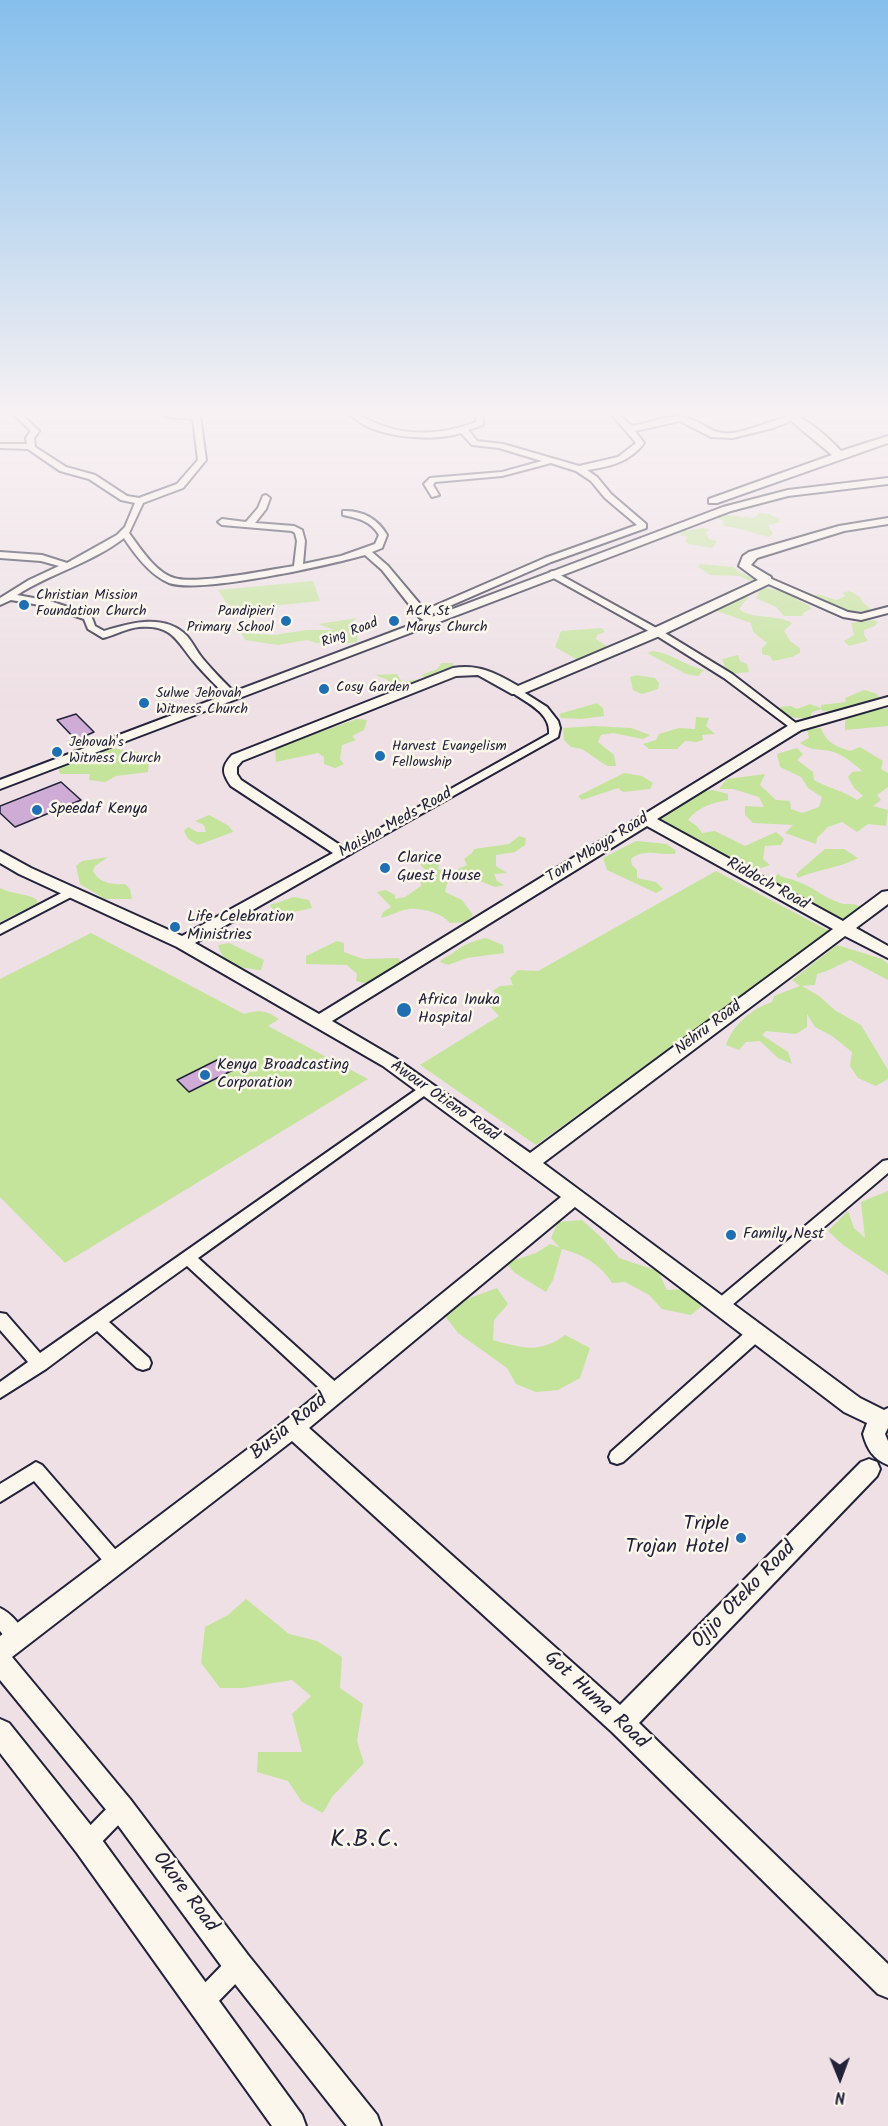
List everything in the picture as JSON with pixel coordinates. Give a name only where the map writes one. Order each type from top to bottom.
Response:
[{"type":"street","points":[[0,602],[125,533],[131,524],[133,514]]},
{"type":"street","points":[[248,525],[257,514]]},
{"type":"street","points":[[125,533],[146,561],[165,576],[179,582],[250,575],[368,553],[381,543],[383,535],[374,521],[350,514]]},
{"type":"street","points":[[633,514],[652,528]]},
{"type":"street","name":"Ring Road","points":[[0,784],[426,618],[553,574],[652,528],[703,514]]},
{"type":"street","points":[[888,521],[843,528],[753,555],[747,559],[745,566],[767,580],[854,617],[888,609]]},
{"type":"street","points":[[222,522],[280,527],[299,532],[301,542],[298,567]]},
{"type":"street","points":[[368,553],[385,568],[426,618],[548,560],[652,528]]},
{"type":"street","points":[[0,555],[42,558],[67,566]]},
{"type":"street","points":[[553,574],[657,632],[728,676],[796,727]]},
{"type":"street","points":[[344,853],[236,783],[230,774],[230,766],[237,758],[453,672],[475,669],[486,672],[517,691],[657,632],[767,580]]},
{"type":"street","points":[[10,597],[47,603],[88,617],[91,627],[103,636],[136,624],[152,624],[174,631],[184,639],[197,659],[231,695]]},
{"type":"street","name":"Maisha Meds Road","points":[[183,943],[554,735],[556,726],[553,718],[517,691]]},
{"type":"street","name":"Tom Mboya Road","points":[[320,1021],[796,727],[888,701]]},
{"type":"street","name":"Riddoch Road","points":[[646,819],[888,952]]},
{"type":"street","name":"Awour Otieno Road","points":[[0,856],[71,892],[183,943],[389,1062],[530,1162],[719,1307],[852,1405],[881,1442]]},
{"type":"street","points":[[0,930],[71,892]]},
{"type":"street","name":"Nehru Road","points":[[530,1162],[888,896]]},
{"type":"street","points":[[0,1391],[99,1323],[426,1088]]},
{"type":"street","points":[[719,1307],[888,1165]]},
{"type":"street","name":"Busia Road","points":[[8,1644],[293,1428],[574,1197]]},
{"type":"street","points":[[188,1258],[334,1392]]},
{"type":"street","points":[[0,1319],[40,1364]]},
{"type":"street","points":[[99,1323],[143,1363]]},
{"type":"street","points":[[617,1457],[755,1334]]},
{"type":"street","name":"Got Huma Road","points":[[293,1428],[621,1723],[888,1984]]},
{"type":"street","name":"Ojijo Oteko Road","points":[[621,1723],[881,1442]]},
{"type":"street","points":[[0,1494],[36,1470],[115,1562]]},
{"type":"street","points":[[0,1617],[8,1644]]},
{"type":"street","name":"Okore Road","points":[[0,1661],[121,1808],[238,1965],[366,2126]]},
{"type":"street","points":[[0,1732],[87,1843],[291,2126]]},
{"type":"street","points":[[87,1843],[121,1808]]},
{"type":"street","points":[[202,2002],[238,1965]]},
{"type":"green space","points":[[722,514],[754,518],[758,514],[769,514],[780,519],[779,523],[768,525],[773,534],[769,537],[723,526],[724,521],[716,518]]},
{"type":"green space","points":[[709,529],[706,533],[709,539],[717,541],[713,548],[688,544],[685,540],[688,537],[679,535],[683,531]]},
{"type":"green space","points":[[700,564],[734,567],[739,572],[755,579],[753,582],[739,576],[710,575],[698,567]]},
{"type":"green space","points":[[313,581],[320,601],[231,610],[218,590]]},
{"type":"green space","points":[[761,588],[768,588],[794,597],[812,608],[802,616],[784,616],[776,607],[756,598]]},
{"type":"green space","points":[[849,591],[860,597],[863,603],[870,608],[868,611],[847,612],[813,596],[818,594],[836,600],[846,596],[842,593]]},
{"type":"green space","points":[[749,596],[739,609],[751,615],[792,623],[784,631],[790,641],[800,648],[800,653],[773,661],[770,656],[762,654],[762,648],[767,643],[753,632],[751,623],[714,610],[718,605]]},
{"type":"green space","points":[[357,618],[347,626],[358,629],[357,642],[344,644],[316,643],[307,640],[278,645],[245,640],[241,633],[274,635],[306,630],[334,630],[318,624]]},
{"type":"green space","points":[[873,620],[878,622],[875,626],[864,630],[868,641],[849,646],[844,641],[854,635],[851,623]]},
{"type":"green space","points":[[602,628],[605,632],[597,635],[596,639],[610,648],[576,659],[555,647],[561,631]]},
{"type":"green space","points":[[653,651],[704,670],[698,676],[686,674],[647,653]]},
{"type":"green space","points":[[738,655],[740,661],[747,664],[749,672],[730,674],[722,659]]},
{"type":"green space","points":[[441,663],[453,663],[454,668],[449,676],[434,686],[417,691],[390,691],[388,680],[375,675],[397,674],[402,682],[426,678],[421,675],[437,669]]},
{"type":"green space","points":[[636,675],[655,678],[659,683],[658,689],[642,694],[633,690],[630,677]]},
{"type":"green space","points":[[864,690],[875,693],[882,699],[836,712],[821,709],[812,712],[810,717],[806,718],[789,716],[780,707],[791,706],[797,709],[810,704],[821,708],[821,705],[846,702],[845,698]]},
{"type":"green space","points":[[597,703],[603,708],[604,716],[581,719],[561,718],[559,714]]},
{"type":"green space","points":[[888,708],[888,726],[845,730],[845,722],[849,714]]},
{"type":"green space","points":[[696,717],[709,718],[706,726],[715,734],[702,735],[703,740],[697,742],[685,741],[677,749],[649,749],[643,744],[656,740],[659,734],[679,728],[695,729]]},
{"type":"green space","points":[[357,719],[367,720],[364,730],[352,736],[356,740],[342,745],[340,759],[344,764],[335,768],[324,764],[324,757],[318,753],[276,762],[275,748]]},
{"type":"green space","points":[[594,726],[631,728],[650,735],[643,739],[613,733],[601,735],[598,742],[614,755],[616,766],[607,766],[582,749],[571,747],[564,740],[563,728]]},
{"type":"green space","points":[[821,728],[829,741],[836,745],[850,751],[860,747],[883,761],[881,769],[888,773],[888,787],[877,795],[881,800],[873,806],[888,810],[886,826],[868,824],[857,832],[842,822],[828,827],[817,838],[816,844],[785,833],[793,825],[753,823],[745,815],[745,806],[764,807],[759,797],[733,789],[719,789],[727,779],[765,774],[760,785],[776,800],[790,801],[791,809],[802,813],[819,807],[822,797],[808,788],[801,777],[780,767],[777,754],[797,748],[803,754],[797,760],[813,772],[814,780],[857,800],[863,796],[854,788],[848,777],[852,772],[862,771],[839,754],[811,748],[800,743],[809,738],[807,729]]},
{"type":"green space","points":[[109,748],[138,752],[149,760],[148,772],[116,776],[105,782],[89,780],[90,774],[60,774],[58,766],[99,756]]},
{"type":"green space","points":[[624,773],[642,776],[653,783],[650,789],[623,792],[618,788],[582,800],[578,796]]},
{"type":"green space","points":[[713,790],[728,794],[728,800],[706,806],[688,820],[702,833],[715,831],[745,846],[776,832],[784,839],[781,845],[765,846],[763,859],[770,865],[750,872],[669,829],[660,820],[703,791]]},
{"type":"green space","points":[[209,815],[229,826],[233,832],[198,845],[188,839],[184,831],[188,827],[197,832],[206,832],[204,825],[195,821]]},
{"type":"green space","points":[[519,836],[526,838],[525,845],[515,852],[496,855],[496,866],[507,873],[494,874],[497,881],[504,885],[495,887],[480,881],[462,883],[457,875],[458,869],[467,865],[464,859],[474,849],[509,844]]},
{"type":"green space","points":[[636,841],[667,844],[676,851],[675,854],[641,854],[631,859],[632,865],[637,870],[637,878],[656,882],[663,889],[656,893],[607,870],[603,858]]},
{"type":"green space","points":[[825,849],[844,849],[858,858],[798,878],[796,874]]},
{"type":"green space","points":[[108,857],[95,866],[93,871],[106,882],[125,884],[130,889],[132,899],[105,899],[80,884],[76,866],[82,861]]},
{"type":"green space","points":[[427,859],[440,860],[438,869],[448,873],[452,879],[447,884],[445,892],[462,900],[473,915],[466,922],[450,923],[442,916],[431,912],[409,909],[381,918],[383,912],[391,907],[377,892],[386,890],[395,895],[395,899],[405,897],[421,886],[420,877],[429,874],[420,864]]},
{"type":"green space","points":[[716,871],[831,932],[536,1145],[420,1065],[499,1016],[485,1001],[497,994],[493,991],[500,986],[513,985],[510,978],[518,970],[538,971]]},
{"type":"green space","points":[[778,874],[802,883],[834,901],[863,908],[848,919],[838,921],[767,883]]},
{"type":"green space","points":[[0,888],[32,897],[38,903],[0,922]]},
{"type":"green space","points":[[294,897],[309,900],[312,908],[287,912],[272,909],[270,905]]},
{"type":"green space","points":[[91,933],[244,1014],[259,1011],[275,1016],[279,1019],[268,1026],[368,1079],[65,1263],[0,1197],[0,979]]},
{"type":"green space","points":[[486,938],[503,945],[504,953],[467,958],[448,965],[440,962],[464,945]]},
{"type":"green space","points":[[337,941],[344,943],[344,952],[363,959],[399,958],[402,964],[368,984],[356,981],[357,974],[347,965],[306,964],[306,956]]},
{"type":"green space","points":[[229,943],[264,960],[261,970],[240,967],[224,958],[218,945]]},
{"type":"green space","points":[[837,945],[882,959],[888,964],[888,980],[850,960],[817,974],[815,985],[802,986],[819,996],[836,1011],[861,1025],[888,1070],[888,1079],[876,1086],[858,1078],[850,1066],[852,1052],[832,1036],[815,1027],[807,1014],[807,1027],[796,1034],[766,1031],[762,1035],[788,1052],[792,1064],[778,1058],[760,1041],[746,1042],[739,1050],[726,1045],[738,1024],[757,1009],[772,1002],[774,996],[800,986],[792,980]]},
{"type":"green space","points":[[888,1191],[888,1275],[843,1245],[828,1231],[848,1211],[854,1228],[865,1238],[861,1202]]},
{"type":"green space","points":[[582,1220],[604,1240],[619,1258],[658,1271],[667,1290],[687,1289],[702,1306],[691,1315],[662,1309],[649,1295],[625,1282],[612,1283],[591,1261],[562,1249],[553,1280],[546,1292],[515,1273],[506,1263],[536,1253],[550,1244],[560,1248],[551,1238],[558,1222]]},
{"type":"green space","points":[[497,1288],[508,1304],[494,1320],[493,1340],[530,1348],[547,1345],[565,1335],[590,1348],[580,1378],[558,1390],[536,1392],[516,1384],[507,1368],[458,1333],[445,1316],[453,1304]]},
{"type":"green space","points":[[246,1599],[289,1634],[317,1641],[342,1657],[340,1688],[363,1704],[357,1741],[364,1763],[332,1797],[323,1813],[302,1802],[288,1781],[257,1772],[258,1752],[302,1752],[292,1714],[311,1696],[292,1680],[243,1688],[220,1688],[201,1663],[205,1627],[228,1615]]},
{"type":"building","points":[[76,714],[94,732],[76,740],[57,720]]},
{"type":"building","points":[[61,782],[81,800],[15,827],[0,813],[0,806]]},
{"type":"building","name":"Kenya Broadcasting Corporation","points":[[221,1058],[233,1070],[189,1092],[177,1080]]},
{"type":"place","name":"Christian Mission Foundation Church","points":[[24,605]]},
{"type":"place","name":"Pandipieri Primary School","points":[[286,621]]},
{"type":"place","name":"ACK St Marys Church","points":[[394,621]]},
{"type":"place","name":"Cosy Garden","points":[[324,689]]},
{"type":"place","name":"Sulwe Jehovah Witness Church","points":[[144,703]]},
{"type":"place","name":"Jehovah's Witness Church","points":[[57,752]]},
{"type":"place","name":"Harvest Evangelism Fellowship","points":[[380,756]]},
{"type":"place","name":"Speedaf Kenya","points":[[37,810]]},
{"type":"place","name":"Clarice Guest House","points":[[385,868]]},
{"type":"place","name":"Life Celebration Ministries","points":[[175,927]]},
{"type":"place","name":"Africa Inuka Hospital","points":[[404,1010]]},
{"type":"place","name":"Kenya Broadcasting Corporation","points":[[205,1075]]},
{"type":"place","name":"Family Nest","points":[[731,1235]]},
{"type":"place","name":"Triple Trojan Hotel","points":[[741,1538]]},
{"type":"district","name":"K.B.C.","points":[[365,1842]]}]
